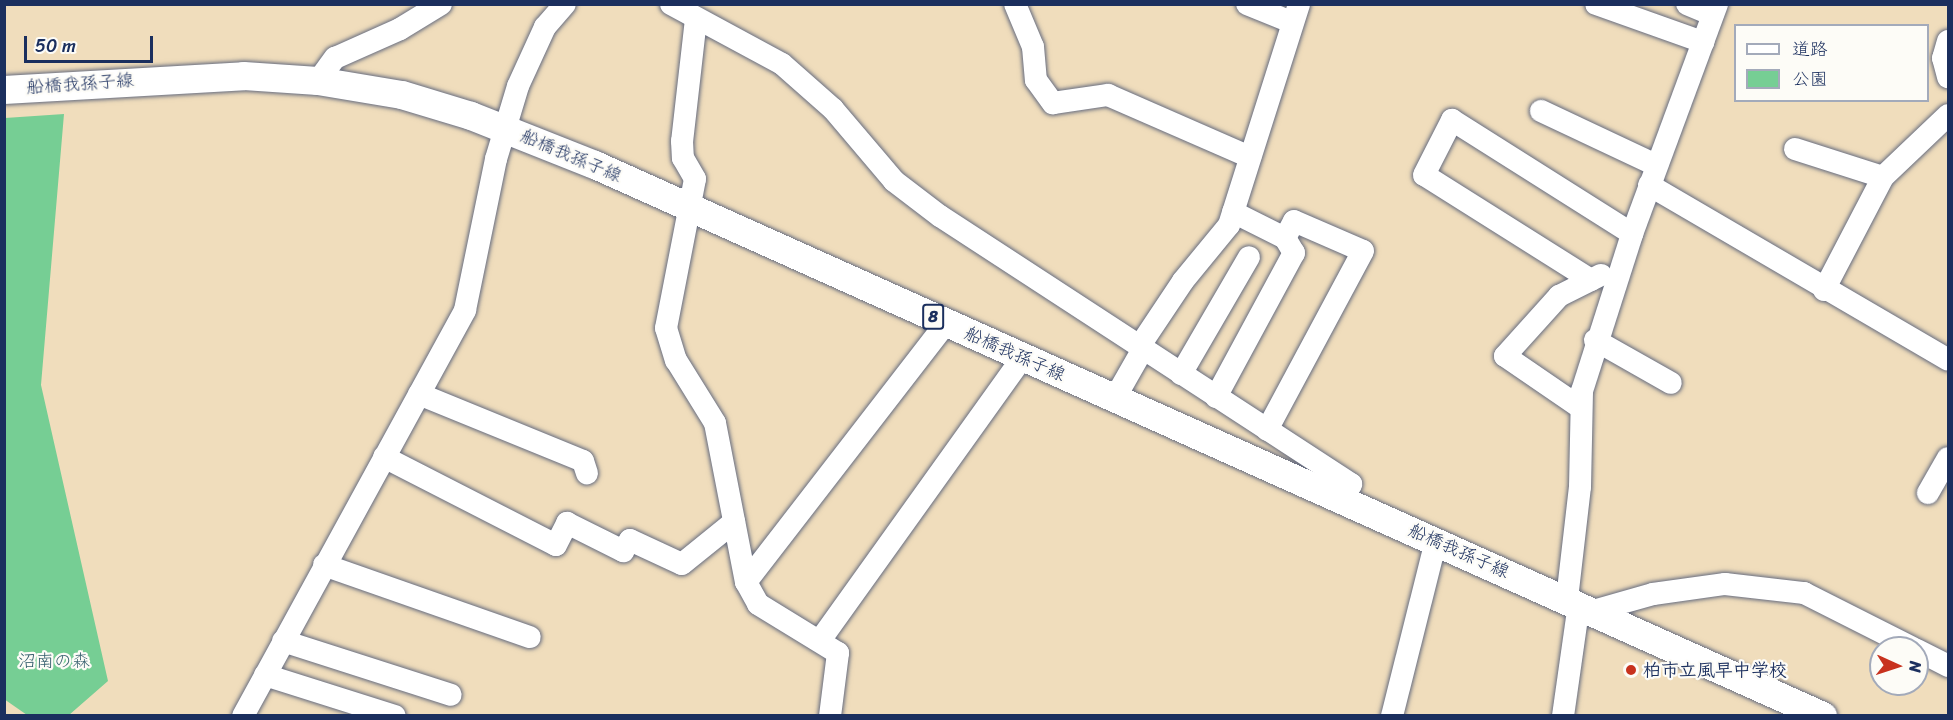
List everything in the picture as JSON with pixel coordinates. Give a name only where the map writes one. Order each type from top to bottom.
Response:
[{"type":"main road","name":"船橋我孫子線","points":[[4,90],[232,76],[318,81],[402,95],[504,128],[689,207],[1823,716]]},
{"type":"street","points":[[318,81],[335,58],[400,29],[441,4]]},
{"type":"street","points":[[243,716],[465,310],[504,128],[530,54],[545,27],[565,4]]},
{"type":"street","points":[[671,4],[782,64],[833,109],[894,181],[940,216],[1351,484],[1343,500]]},
{"type":"street","points":[[1015,4],[1033,47],[1036,80],[1053,103],[1107,95],[1250,157]]},
{"type":"street","points":[[1115,398],[1141,348],[1183,280],[1229,225],[1295,13],[1247,4]]},
{"type":"street","points":[[1596,4],[1703,42]]},
{"type":"street","points":[[1563,716],[1580,605],[1581,408],[1595,340],[1652,175],[1715,10],[1687,4]]},
{"type":"street","points":[[696,19],[682,141],[683,158],[694,172],[666,328],[676,360],[715,423],[746,582],[758,604],[821,639],[838,653],[830,716]]},
{"type":"street","points":[[1948,41],[1943,58],[1948,77]]},
{"type":"street","points":[[1541,111],[1652,175],[1824,290],[1948,360]]},
{"type":"street","points":[[1824,290],[1883,177],[1948,115]]},
{"type":"street","points":[[1592,279],[1424,175],[1452,120],[1632,234]]},
{"type":"street","points":[[1796,149],[1883,177]]},
{"type":"street","points":[[1216,397],[1294,253],[1285,238],[1233,212]]},
{"type":"street","points":[[1267,430],[1363,251],[1294,221],[1285,238]]},
{"type":"street","points":[[1180,374],[1249,257]]},
{"type":"street","points":[[1581,408],[1505,356],[1558,296],[1621,264]]},
{"type":"street","points":[[746,582],[946,323]]},
{"type":"street","points":[[1595,340],[1671,383]]},
{"type":"street","points":[[821,639],[1023,357]]},
{"type":"street","points":[[419,394],[583,461],[588,473]]},
{"type":"street","points":[[384,457],[556,545],[567,523],[624,551],[630,540],[682,564],[734,522]]},
{"type":"street","points":[[1928,493],[1948,458]]},
{"type":"street","points":[[1392,716],[1436,541]]},
{"type":"street","points":[[324,565],[530,637]]},
{"type":"street","points":[[1580,605],[1725,585],[1804,593],[1889,636]]},
{"type":"street","points":[[283,641],[451,694]]},
{"type":"street","points":[[1929,656],[1948,666]]},
{"type":"street","points":[[265,675],[395,716]]},
{"type":"green space","name":"沼南の森","points":[[64,114],[41,385],[108,681],[69,715],[27,715],[4,699],[5,118]]},
{"type":"place","name":"柏市立風早中学校","points":[[1631,670]]}]
